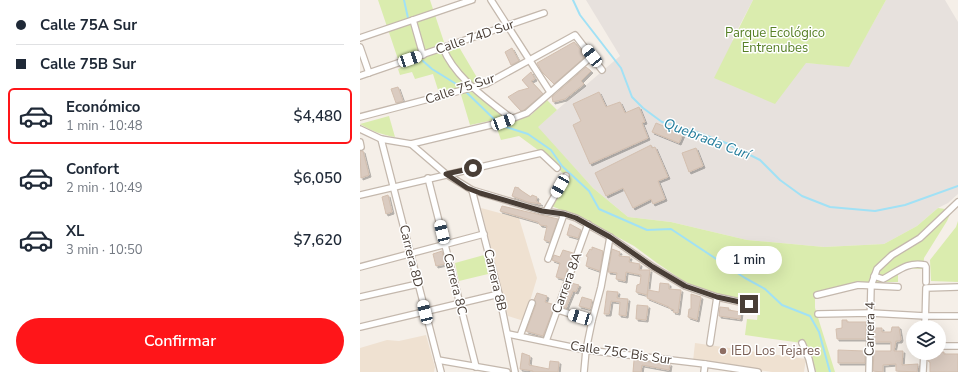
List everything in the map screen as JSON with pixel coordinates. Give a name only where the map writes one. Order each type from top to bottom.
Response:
[{"type":"street","points":[[360,38],[472,0]]},
{"type":"street","points":[[492,0],[550,92]]},
{"type":"street","name":"Calle 74D Sur","points":[[360,76],[544,13]]},
{"type":"street","points":[[413,20],[423,55]]},
{"type":"street","name":"Calle 75 Sur","points":[[360,117],[461,91],[494,80],[575,35],[592,56]]},
{"type":"street","points":[[360,47],[369,73]]},
{"type":"street","points":[[443,48],[449,60],[471,88],[512,119]]},
{"type":"street","points":[[360,129],[381,139],[411,144],[495,124],[530,112],[550,92],[592,56],[602,70]]},
{"type":"street","name":"Carrera 8D","points":[[381,139],[441,372]]},
{"type":"street","points":[[411,144],[446,174],[472,190],[576,218],[610,237],[653,267],[685,286],[717,297],[754,305]]},
{"type":"street","points":[[360,196],[428,178],[541,153],[557,168]]},
{"type":"street","points":[[546,211],[566,176]]},
{"type":"street","name":"Carrera 8C","points":[[428,178],[476,367]]},
{"type":"street","name":"Carrera 8B","points":[[472,190],[499,294],[516,372]]},
{"type":"street","points":[[870,286],[877,269],[882,263],[904,247],[920,238],[956,204]]},
{"type":"street","points":[[548,259],[564,214]]},
{"type":"street","name":"Carrera 8A","points":[[546,341],[588,224]]},
{"type":"street","points":[[360,267],[484,234]]},
{"type":"street","points":[[584,372],[586,350],[601,287],[610,237]]},
{"type":"street","points":[[874,276],[883,279],[907,265],[925,265],[925,320]]},
{"type":"street","points":[[360,297],[418,284]]},
{"type":"street","points":[[817,294],[858,285],[898,287]]},
{"type":"street","points":[[926,285],[958,287]]},
{"type":"street","name":"Carrera 4","points":[[869,372],[871,313],[870,286]]},
{"type":"street","points":[[360,327],[499,294]]},
{"type":"street","points":[[710,343],[717,297]]},
{"type":"street","points":[[520,336],[532,303]]},
{"type":"street","points":[[558,310],[592,321]]},
{"type":"street","points":[[818,314],[871,313],[958,316]]},
{"type":"street","name":"Calle 75C Bis Sur","points":[[508,334],[586,350],[705,364],[758,372]]},
{"type":"street","points":[[802,343],[809,359],[812,372]]},
{"type":"street","points":[[946,346],[958,346]]},
{"type":"street","points":[[438,360],[507,372]]},
{"type":"street","points":[[923,372],[924,360]]},
{"type":"street","points":[[704,372],[705,364]]},
{"type":"shaded area","points":[[586,0],[753,0],[732,40],[806,63],[849,66],[886,0],[945,0],[958,22],[958,194],[948,203],[938,208],[917,226],[884,244],[824,247],[747,240],[671,222],[628,217],[593,188],[537,127],[620,56]]},
{"type":"shaded area","points":[[481,208],[519,218],[537,278],[524,321],[508,316]]},
{"type":"shaded area","points":[[426,335],[435,367],[434,372],[360,372],[360,348],[387,340],[399,341]]},
{"type":"shaded area","name":"IED Los Tejares","points":[[695,343],[806,359],[804,372],[772,372],[693,361]]},
{"type":"green space","points":[[378,0],[430,0],[447,51],[459,47],[479,81],[467,86],[472,92],[511,122],[531,115],[547,100],[557,110],[538,127],[593,188],[628,217],[671,222],[747,240],[824,247],[884,244],[917,226],[938,208],[952,210],[947,221],[924,258],[923,269],[898,268],[898,282],[858,282],[815,293],[815,308],[835,372],[816,372],[807,347],[802,340],[802,343],[745,335],[747,319],[757,320],[759,302],[719,294],[694,286],[682,280],[634,246],[586,220],[549,205],[566,176],[538,150],[519,136],[501,140],[494,120],[470,125],[459,88],[439,93],[433,74],[415,79],[412,72],[400,75],[398,69],[401,68]]},
{"type":"green space","name":"Parque Ecológico Entrenubes","points":[[753,0],[886,0],[849,67],[806,63],[775,104],[714,78]]},
{"type":"green space","points":[[389,116],[395,137],[377,132],[360,124]]},
{"type":"green space","points":[[958,221],[958,282],[931,281],[930,260],[956,227]]},
{"type":"green space","points":[[484,255],[488,274],[459,281],[455,263]]},
{"type":"building","points":[[574,42],[586,56],[554,84],[542,72],[537,63]]},
{"type":"building","points":[[512,48],[519,61],[511,65],[505,52]]},
{"type":"building","points":[[586,67],[591,71],[581,81],[584,84],[565,99],[553,102],[552,97]]},
{"type":"building","points":[[531,72],[535,79],[531,81],[543,94],[521,111],[508,97],[518,91],[529,88],[522,80]]},
{"type":"building","points":[[398,87],[403,101],[396,103],[391,89]]},
{"type":"building","points":[[599,92],[606,107],[620,102],[625,113],[639,107],[645,122],[642,123],[648,138],[590,164],[573,125],[581,121],[573,104]]},
{"type":"building","points":[[656,123],[683,134],[679,143],[652,132]]},
{"type":"building","points":[[651,145],[652,148],[655,147],[668,177],[658,181],[665,199],[653,204],[651,199],[633,208],[623,188],[606,196],[595,173]]},
{"type":"building","points":[[696,148],[703,166],[689,172],[682,153]]},
{"type":"building","points":[[360,151],[363,151],[369,175],[361,178]]},
{"type":"building","points":[[515,187],[519,188],[531,197],[532,195],[537,197],[536,201],[541,204],[528,202],[512,196]]},
{"type":"building","points":[[388,195],[392,212],[386,214],[382,197]]},
{"type":"building","points":[[502,206],[558,219],[550,242],[544,240],[547,226],[500,211]]},
{"type":"building","points":[[570,224],[581,230],[578,238],[567,235]]},
{"type":"building","points":[[592,247],[603,251],[600,271],[586,266],[588,257],[586,256],[590,249],[592,250]]},
{"type":"building","points":[[612,249],[620,252],[619,256],[630,257],[629,262],[640,264],[639,270],[650,270],[647,295],[636,292],[637,285],[640,284],[641,275],[626,272],[625,281],[616,279],[617,273],[608,272]]},
{"type":"building","points":[[563,250],[573,253],[564,279],[556,277],[560,263],[552,260],[554,255],[560,257]]},
{"type":"building","points":[[442,251],[445,264],[436,266],[433,254]]},
{"type":"building","points":[[571,283],[579,285],[576,292],[573,291],[566,308],[563,307]]},
{"type":"building","points":[[660,283],[669,284],[669,289],[681,290],[678,313],[673,312],[674,310],[669,307],[647,298],[648,290],[659,292]]},
{"type":"building","points":[[607,291],[618,292],[617,298],[628,299],[626,316],[619,315],[620,302],[611,301],[609,314],[604,314]]},
{"type":"building","points":[[537,293],[547,296],[545,302],[555,305],[543,336],[526,331],[536,304],[534,300]]},
{"type":"building","points":[[691,294],[701,297],[697,320],[688,317],[689,309],[691,309]]},
{"type":"building","points":[[582,297],[592,300],[590,309],[579,306]]},
{"type":"building","points":[[637,305],[648,306],[646,320],[636,319]]},
{"type":"building","points":[[720,307],[741,312],[740,319],[719,316]]},
{"type":"building","points":[[842,320],[847,320],[847,322],[866,322],[866,339],[837,339],[836,329],[842,328]]},
{"type":"building","points":[[892,327],[899,327],[901,339],[900,341],[896,341],[894,351],[903,351],[902,365],[918,364],[917,372],[896,371],[896,364],[883,365],[883,372],[873,371],[874,351],[891,351],[891,342],[874,342],[874,328],[882,328],[882,332],[891,332]]},
{"type":"building","points":[[838,350],[865,351],[865,363],[838,363]]},
{"type":"building","points":[[522,353],[530,356],[529,365],[549,369],[550,361],[559,362],[558,372],[533,372],[520,369]]},
{"type":"building","points":[[946,354],[958,354],[958,372],[930,372],[930,362],[928,361],[946,360]]},
{"type":"building","points":[[634,360],[670,364],[669,370],[642,365],[641,372],[633,372]]},
{"type":"waterway","points":[[404,0],[408,18]]},
{"type":"waterway","name":"Quebrada Curí","points":[[573,0],[580,15],[621,68],[632,97],[643,108],[662,122],[691,130],[726,143],[760,160],[780,180],[802,196],[830,207],[875,211],[905,205],[958,186]]},
{"type":"waterway","points":[[423,61],[432,69],[461,87],[503,126],[528,134],[551,150],[562,166],[589,191],[599,209],[647,230],[671,229],[745,278],[765,289],[782,305],[810,316],[819,332],[830,372]]},
{"type":"place","name":"IED Los Tejares","points":[[723,351]]},
{"type":"route","points":[[473,168],[446,174],[467,188],[480,193],[542,211],[564,214],[576,218],[610,237],[653,267],[685,286],[717,297],[749,304]]}]
